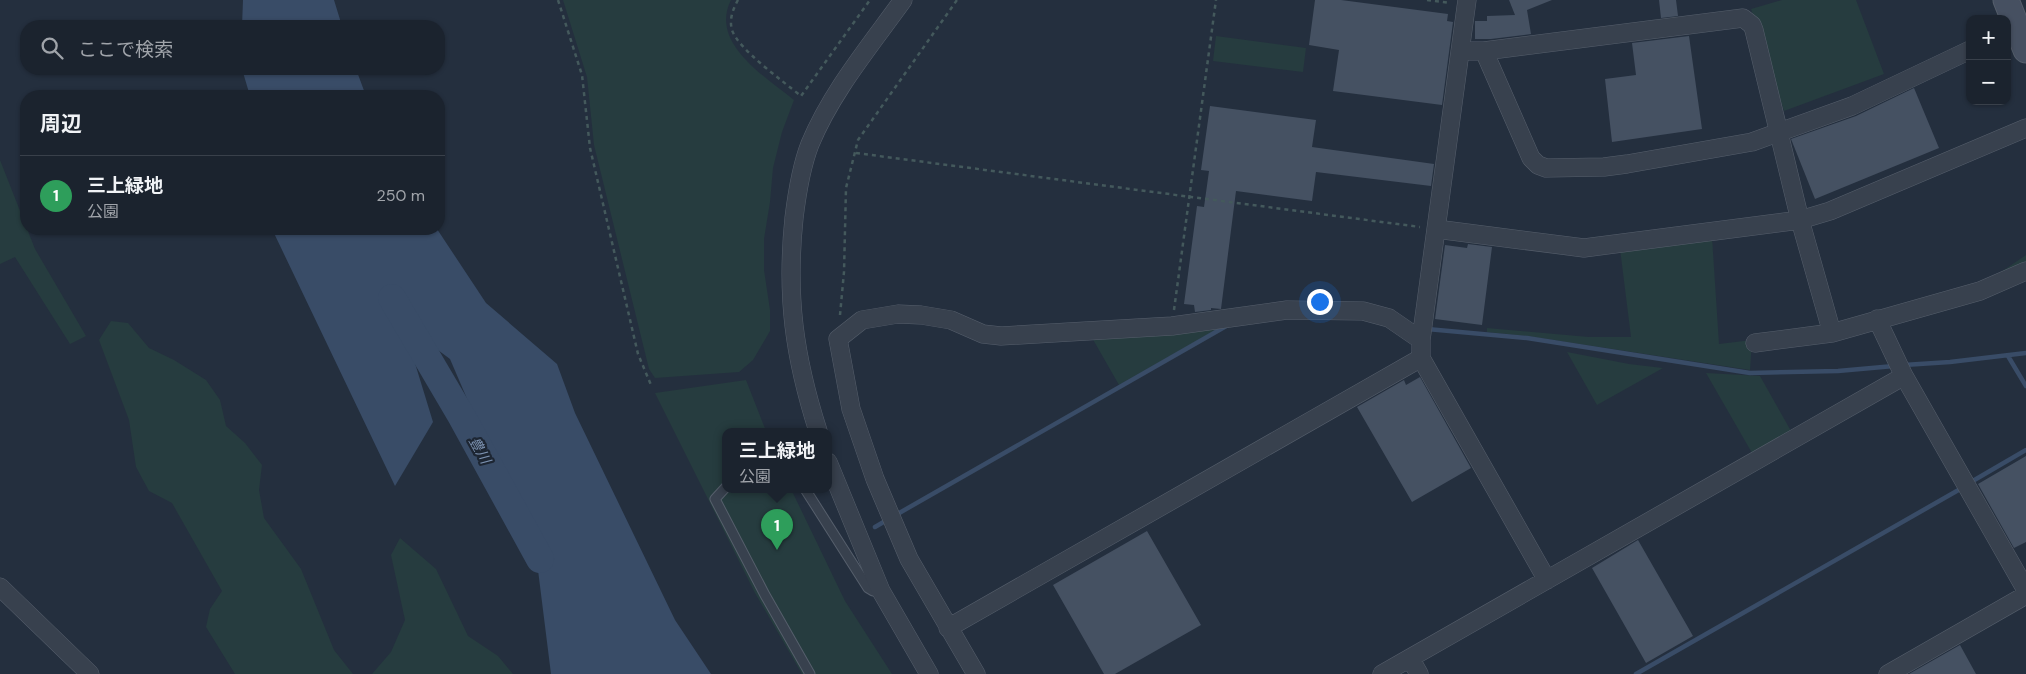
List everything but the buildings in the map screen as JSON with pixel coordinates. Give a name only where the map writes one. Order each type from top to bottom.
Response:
[{"type":"main road","points":[[2006,0],[2017,37]]},
{"type":"street","points":[[817,428],[800,366],[793,325],[790,285],[792,240],[802,171],[810,145],[836,95],[903,0]]},
{"type":"street","points":[[1467,3],[1421,340],[1421,358],[1547,580]]},
{"type":"street","points":[[1460,51],[1484,51],[1743,18],[1752,25],[1754,30],[1800,220],[1832,333]]},
{"type":"street","points":[[1484,51],[1531,158],[1538,165],[1546,168],[1604,167],[1752,142],[1852,106],[1966,52]]},
{"type":"street","points":[[1436,229],[1584,248],[1800,220],[1830,211],[2026,128]]},
{"type":"street","points":[[1755,343],[1832,333],[1980,291],[2026,271]]},
{"type":"street","points":[[976,674],[909,559],[875,479],[852,409],[838,338],[862,320],[898,314],[922,315],[951,320],[983,334],[1001,336],[1172,326],[1287,310],[1363,311],[1389,318],[1421,340]]},
{"type":"street","points":[[1877,319],[1904,376],[2026,590]]},
{"type":"street","points":[[948,628],[1421,358]]},
{"type":"street","points":[[1382,674],[1904,376]]},
{"type":"street","points":[[832,472],[881,591],[929,674]]},
{"type":"street","points":[[0,587],[90,674]]},
{"type":"street","points":[[1888,674],[2026,595]]},
{"type":"street","points":[[1410,658],[1420,674]]},
{"type":"lane","points":[[722,489],[715,499],[765,595],[810,674]]},
{"type":"lane","points":[[808,493],[868,588],[873,591],[881,591]]},
{"type":"path","points":[[558,0],[582,75],[590,148],[638,354],[651,384]]},
{"type":"path","points":[[738,0],[733,9],[732,29],[739,43],[801,96],[870,0]]},
{"type":"path","points":[[838,338],[844,272],[846,188],[858,140],[871,119],[957,0]]},
{"type":"path","points":[[1172,326],[1216,0]]},
{"type":"path","points":[[1427,0],[1467,3]]},
{"type":"path","points":[[856,153],[1436,229]]},
{"type":"green space","points":[[563,0],[731,0],[726,16],[728,31],[734,44],[756,70],[794,100],[782,132],[773,168],[764,239],[764,270],[770,310],[770,331],[753,360],[739,372],[655,378],[649,369],[594,145],[587,77]]},
{"type":"green space","points":[[1782,0],[1856,0],[1884,74],[1784,111],[1751,9]]},
{"type":"green space","points":[[1216,36],[1306,48],[1303,72],[1213,61]]},
{"type":"green space","points":[[0,160],[20,211],[20,235],[29,235],[35,249],[86,336],[70,344],[15,257],[0,264]]},
{"type":"green space","points":[[1712,237],[1719,344],[1752,340],[1750,370],[1527,336],[1487,332],[1487,328],[1589,337],[1631,337],[1620,249]]},
{"type":"green space","points":[[2026,255],[2026,266],[1979,287]]},
{"type":"green space","points":[[111,321],[128,323],[149,348],[174,360],[206,380],[220,400],[226,426],[245,443],[262,465],[259,490],[264,518],[301,569],[334,650],[353,674],[235,674],[206,627],[210,609],[222,591],[172,503],[149,491],[136,467],[129,420],[99,340]]},
{"type":"green space","points":[[1230,322],[1119,385],[1091,336]]},
{"type":"green space","points":[[1567,352],[1629,364],[1663,368],[1597,405]]},
{"type":"green space","points":[[1706,373],[1760,376],[1791,431],[1752,453]]},
{"type":"green space","points":[[746,380],[765,428],[722,428],[722,493],[793,493],[845,601],[892,674],[802,674],[755,593],[655,393]]},
{"type":"green space","points":[[400,538],[436,569],[468,636],[498,656],[513,674],[372,674],[391,652],[405,620],[391,555]]},
{"type":"water","points":[[243,0],[334,0],[340,20],[242,20]]},
{"type":"water","points":[[244,75],[358,75],[364,90],[248,90]]},
{"type":"water","points":[[275,235],[441,235],[486,303],[557,364],[575,413],[675,620],[711,674],[551,674],[537,562],[450,359],[403,324],[433,422],[395,486]]},
{"type":"waterway","name":"豊川","points":[[392,298],[462,417],[540,559]]},
{"type":"waterway","points":[[894,516],[1228,325]]},
{"type":"waterway","points":[[1427,329],[1527,338],[1750,373],[1838,371],[1894,366]]},
{"type":"waterway","points":[[1904,365],[1950,362],[2026,353]]},
{"type":"waterway","points":[[2008,356],[2026,386]]},
{"type":"waterway","points":[[1971,482],[2026,450]]},
{"type":"waterway","points":[[1636,674],[1962,488]]},
{"type":"waterway","points":[[875,527],[887,520]]},
{"type":"place","name":"三上緑地","points":[[777,550]]}]
